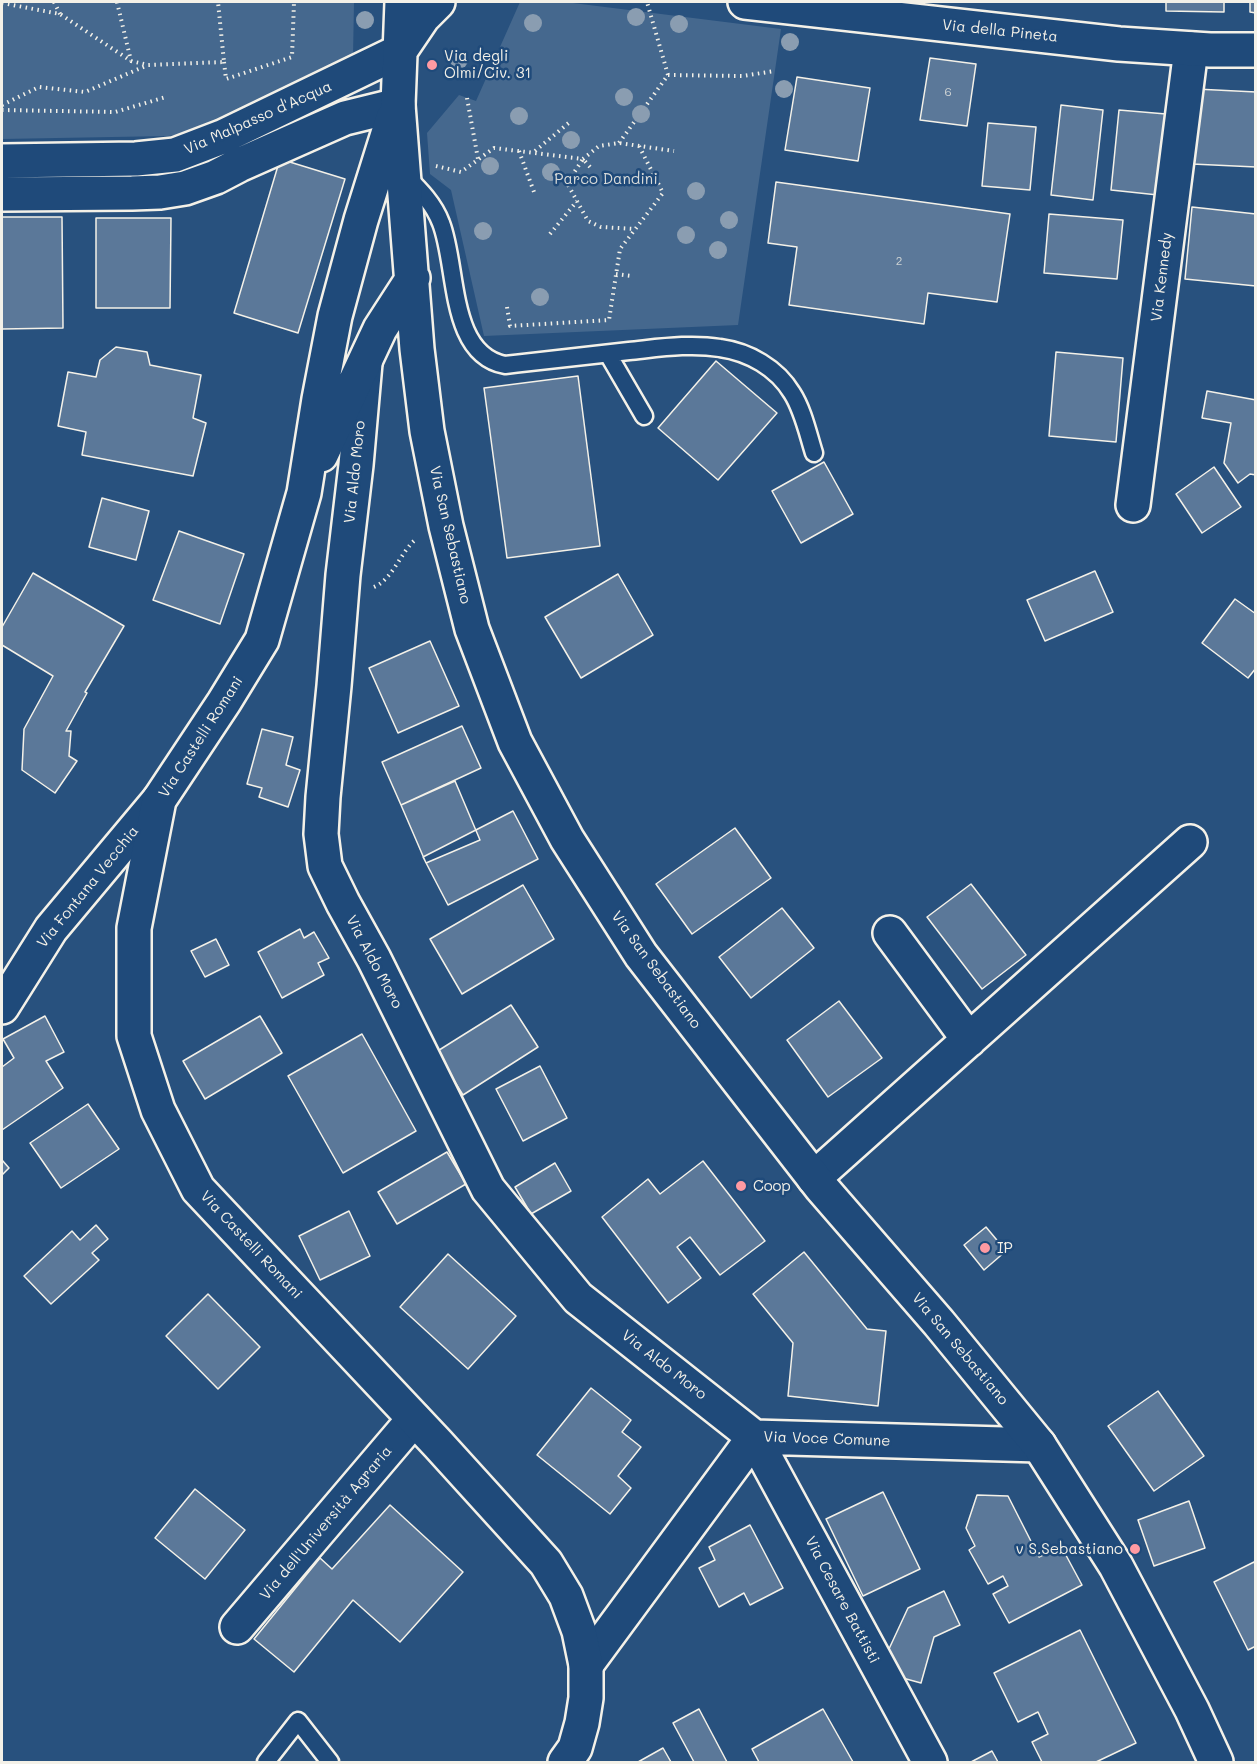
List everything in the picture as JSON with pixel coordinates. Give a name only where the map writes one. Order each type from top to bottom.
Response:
[{"type":"street","name":"Via San Sebastiano","points":[[402,2],[398,105],[416,168],[412,278],[417,349],[427,430],[446,526],[472,629],[515,742],[567,839],[641,955],[814,1178],[939,1323],[1039,1445],[1116,1566],[1192,1710],[1216,1762]]},
{"type":"street","points":[[400,51],[423,16],[438,2]]},
{"type":"street","name":"Via della Pineta","points":[[745,2],[1119,44],[1191,49],[1256,50]]},
{"type":"street","name":"Via Kennedy","points":[[1133,505],[1191,49]]},
{"type":"street","name":"Via Malpasso d'Acqua","points":[[2,160],[136,159],[175,155],[222,137],[400,51]]},
{"type":"street","points":[[2,194],[132,194],[185,188],[216,177],[345,118],[398,105]]},
{"type":"street","points":[[304,492],[335,316],[363,211],[398,105]]},
{"type":"street","points":[[304,492],[380,329],[412,278]]},
{"type":"street","points":[[366,358],[382,352],[417,349]]},
{"type":"street","name":"Via Aldo Moro","points":[[366,358],[323,797],[321,834],[325,866],[374,959],[488,1189],[578,1298],[754,1437]]},
{"type":"street","name":"Via Castelli Romani","points":[[304,492],[262,640],[159,800],[134,928],[134,1036],[158,1110],[198,1189],[546,1563],[569,1605],[579,1631],[586,1665],[586,1698],[582,1723],[574,1748],[565,1762]]},
{"type":"street","name":"Via Fontana Vecchia","points":[[2,1007],[51,929],[159,800]]},
{"type":"street","points":[[814,1178],[1190,842]]},
{"type":"street","points":[[890,933],[969,1040]]},
{"type":"street","name":"Via dell'Università Agraria","points":[[237,1627],[414,1419]]},
{"type":"street","name":"Via Voce Comune","points":[[586,1665],[754,1437],[1039,1445]]},
{"type":"street","name":"Via Cesare Battisti","points":[[754,1437],[930,1762]]},
{"type":"lane","points":[[416,168],[441,220],[467,333],[484,357],[494,363],[505,364],[663,348],[703,346],[739,352],[756,360],[782,380],[793,393],[814,453]]},
{"type":"lane","points":[[608,354],[644,416]]},
{"type":"lane","points":[[266,1762],[298,1721],[330,1762]]},
{"type":"path","points":[[54,2],[60,14]]},
{"type":"path","points":[[117,2],[131,61]]},
{"type":"path","points":[[218,2],[226,79],[292,57],[294,2]]},
{"type":"path","points":[[647,2],[668,75]]},
{"type":"path","points":[[2,3],[60,14],[131,61],[148,65],[224,62]]},
{"type":"path","points":[[2,105],[39,87],[85,92],[148,65]]},
{"type":"path","points":[[668,75],[742,76],[775,71]]},
{"type":"path","points":[[619,143],[668,75]]},
{"type":"path","points":[[2,110],[115,112],[166,97]]},
{"type":"path","points":[[467,98],[478,159]]},
{"type":"path","points":[[534,152],[571,121]]},
{"type":"path","points":[[635,229],[601,227],[588,221],[567,183],[583,159],[599,146],[619,143],[674,151]]},
{"type":"path","points":[[507,307],[510,326],[609,320],[620,249],[663,193],[639,146]]},
{"type":"path","points":[[416,168],[461,172],[494,148],[583,159],[590,167]]},
{"type":"path","points":[[519,150],[534,192]]},
{"type":"path","points":[[550,234],[577,201]]},
{"type":"path","points":[[616,274],[632,276]]},
{"type":"path","points":[[342,588],[376,587],[385,580],[414,540],[446,526]]},
{"type":"green space","points":[[2,2],[354,2],[353,57],[204,131],[168,136],[2,139]]},
{"type":"green space","name":"Parco Dandini","points":[[520,2],[565,2],[781,29],[738,325],[484,336],[451,190],[430,174],[427,133],[459,95],[476,101]]},
{"type":"building","points":[[1166,2],[1224,2],[1224,12],[1166,11]]},
{"type":"building","points":[[1250,2],[1256,2],[1256,13],[1250,12]]},
{"type":"building","points":[[930,58],[976,64],[967,126],[920,120]]},
{"type":"building","points":[[797,77],[870,88],[858,161],[785,150]]},
{"type":"building","points":[[1196,89],[1256,92],[1256,167],[1192,164]]},
{"type":"building","points":[[1061,105],[1103,110],[1093,200],[1051,195]]},
{"type":"building","points":[[1119,110],[1166,114],[1158,195],[1111,190]]},
{"type":"building","points":[[988,123],[1036,127],[1030,190],[982,186]]},
{"type":"building","points":[[280,159],[345,179],[298,333],[234,313]]},
{"type":"building","points":[[776,182],[1010,214],[997,302],[928,293],[924,324],[789,305],[797,247],[768,243]]},
{"type":"building","points":[[1192,207],[1256,214],[1256,286],[1185,279]]},
{"type":"building","points":[[1049,214],[1123,220],[1117,279],[1044,273]]},
{"type":"building","points":[[2,217],[62,217],[63,328],[2,329]]},
{"type":"building","points":[[96,218],[171,218],[170,308],[96,308]]},
{"type":"building","points":[[116,347],[147,352],[150,365],[201,375],[193,418],[206,423],[193,476],[82,455],[86,432],[58,426],[68,372],[96,377],[100,360]]},
{"type":"building","points":[[1056,352],[1123,358],[1116,442],[1049,436]]},
{"type":"building","points":[[716,361],[777,413],[718,480],[658,428]]},
{"type":"building","points":[[578,376],[600,546],[507,558],[484,388]]},
{"type":"building","points":[[1207,391],[1256,400],[1256,475],[1250,474],[1238,483],[1224,463],[1231,423],[1202,418]]},
{"type":"building","points":[[824,462],[853,514],[801,543],[772,491]]},
{"type":"building","points":[[1214,467],[1241,507],[1202,533],[1176,494]]},
{"type":"building","points":[[102,498],[149,511],[136,560],[89,547]]},
{"type":"building","points":[[179,531],[244,554],[220,624],[153,600]]},
{"type":"building","points":[[1095,571],[1113,612],[1045,641],[1027,600]]},
{"type":"building","points":[[33,573],[124,626],[85,692],[87,693],[66,731],[71,731],[69,756],[77,761],[55,793],[22,770],[24,729],[53,676],[2,645],[2,627]]},
{"type":"building","points":[[618,574],[653,635],[581,678],[545,617]]},
{"type":"building","points":[[1235,599],[1256,614],[1256,668],[1248,678],[1202,643]]},
{"type":"building","points":[[430,641],[459,706],[398,733],[369,668]]},
{"type":"building","points":[[462,726],[481,768],[401,805],[382,762]]},
{"type":"building","points":[[262,729],[293,737],[286,765],[300,770],[288,807],[259,797],[262,788],[247,784]]},
{"type":"building","points":[[455,781],[480,840],[426,863],[401,805]]},
{"type":"building","points":[[513,811],[538,859],[448,905],[423,857]]},
{"type":"building","points":[[735,828],[771,878],[692,934],[656,884]]},
{"type":"building","points":[[971,884],[1026,955],[982,989],[927,917]]},
{"type":"building","points":[[523,885],[554,939],[462,994],[430,939]]},
{"type":"building","points":[[782,908],[814,948],[751,998],[719,957]]},
{"type":"building","points":[[300,929],[304,938],[314,932],[329,958],[318,963],[324,975],[282,998],[258,952]]},
{"type":"building","points":[[216,939],[229,965],[205,977],[191,951]]},
{"type":"building","points":[[839,1001],[882,1058],[828,1097],[787,1040]]},
{"type":"building","points":[[511,1005],[538,1047],[463,1095],[436,1052]]},
{"type":"building","points":[[45,1016],[64,1052],[46,1061],[63,1088],[2,1130],[2,1067],[14,1058],[3,1039]]},
{"type":"building","points":[[260,1016],[282,1053],[205,1099],[183,1061]]},
{"type":"building","points":[[362,1034],[416,1131],[343,1173],[288,1076]]},
{"type":"building","points":[[540,1066],[567,1118],[523,1141],[496,1089]]},
{"type":"building","points":[[88,1104],[119,1149],[61,1188],[30,1143]]},
{"type":"building","points":[[447,1152],[466,1184],[397,1224],[378,1192]]},
{"type":"building","points":[[2,1160],[9,1168],[2,1175]]},
{"type":"building","points":[[703,1161],[765,1241],[720,1275],[690,1237],[677,1247],[701,1278],[668,1303],[602,1217],[648,1179],[660,1194]]},
{"type":"building","points":[[555,1163],[571,1191],[531,1214],[515,1187]]},
{"type":"building","points":[[349,1211],[370,1256],[320,1280],[299,1236]]},
{"type":"building","points":[[96,1225],[108,1239],[92,1253],[99,1260],[51,1304],[24,1276],[72,1231],[80,1240]]},
{"type":"building","name":"IP","points":[[986,1227],[1006,1251],[984,1270],[964,1245]]},
{"type":"building","points":[[804,1252],[867,1329],[886,1331],[878,1406],[788,1396],[793,1343],[753,1294]]},
{"type":"building","points":[[448,1254],[516,1316],[468,1369],[400,1307]]},
{"type":"building","points":[[208,1294],[260,1347],[218,1389],[166,1336]]},
{"type":"building","points":[[591,1388],[631,1420],[622,1432],[641,1447],[618,1476],[631,1488],[610,1514],[537,1455]]},
{"type":"building","points":[[1158,1391],[1204,1456],[1154,1491],[1108,1426]]},
{"type":"building","points":[[195,1489],[245,1530],[205,1579],[155,1538]]},
{"type":"building","points":[[883,1492],[920,1569],[863,1596],[826,1519]]},
{"type":"building","points":[[977,1495],[1008,1496],[1039,1557],[1061,1546],[1082,1585],[1009,1623],[993,1594],[1008,1586],[1003,1576],[988,1584],[969,1550],[975,1546],[966,1528]]},
{"type":"building","points":[[1189,1501],[1205,1548],[1154,1566],[1138,1520]]},
{"type":"building","points":[[390,1505],[463,1572],[400,1642],[353,1600],[294,1672],[254,1639],[320,1558],[332,1569]]},
{"type":"building","points":[[750,1525],[783,1588],[750,1605],[744,1593],[719,1607],[699,1568],[715,1560],[709,1547]]},
{"type":"building","points":[[1254,1562],[1256,1565],[1256,1646],[1248,1650],[1214,1582]]},
{"type":"building","points":[[944,1591],[960,1625],[934,1637],[921,1683],[899,1677],[888,1651],[908,1608]]},
{"type":"building","points":[[1080,1630],[1136,1743],[1096,1762],[1042,1762],[1032,1742],[1048,1734],[1038,1712],[1018,1722],[994,1673]]},
{"type":"building","points":[[699,1709],[727,1762],[694,1762],[673,1723]]},
{"type":"building","points":[[823,1709],[853,1762],[759,1762],[752,1749]]},
{"type":"building","points":[[663,1748],[671,1762],[638,1762]]},
{"type":"building","points":[[992,1751],[998,1762],[971,1762]]},
{"type":"place","name":"Via degli Olmi/Civ. 31","points":[[432,65]]},
{"type":"place","name":"Coop","points":[[741,1186]]},
{"type":"place","name":"IP","points":[[985,1248]]},
{"type":"place","name":"v S.Sebastiano","points":[[1135,1549]]}]
